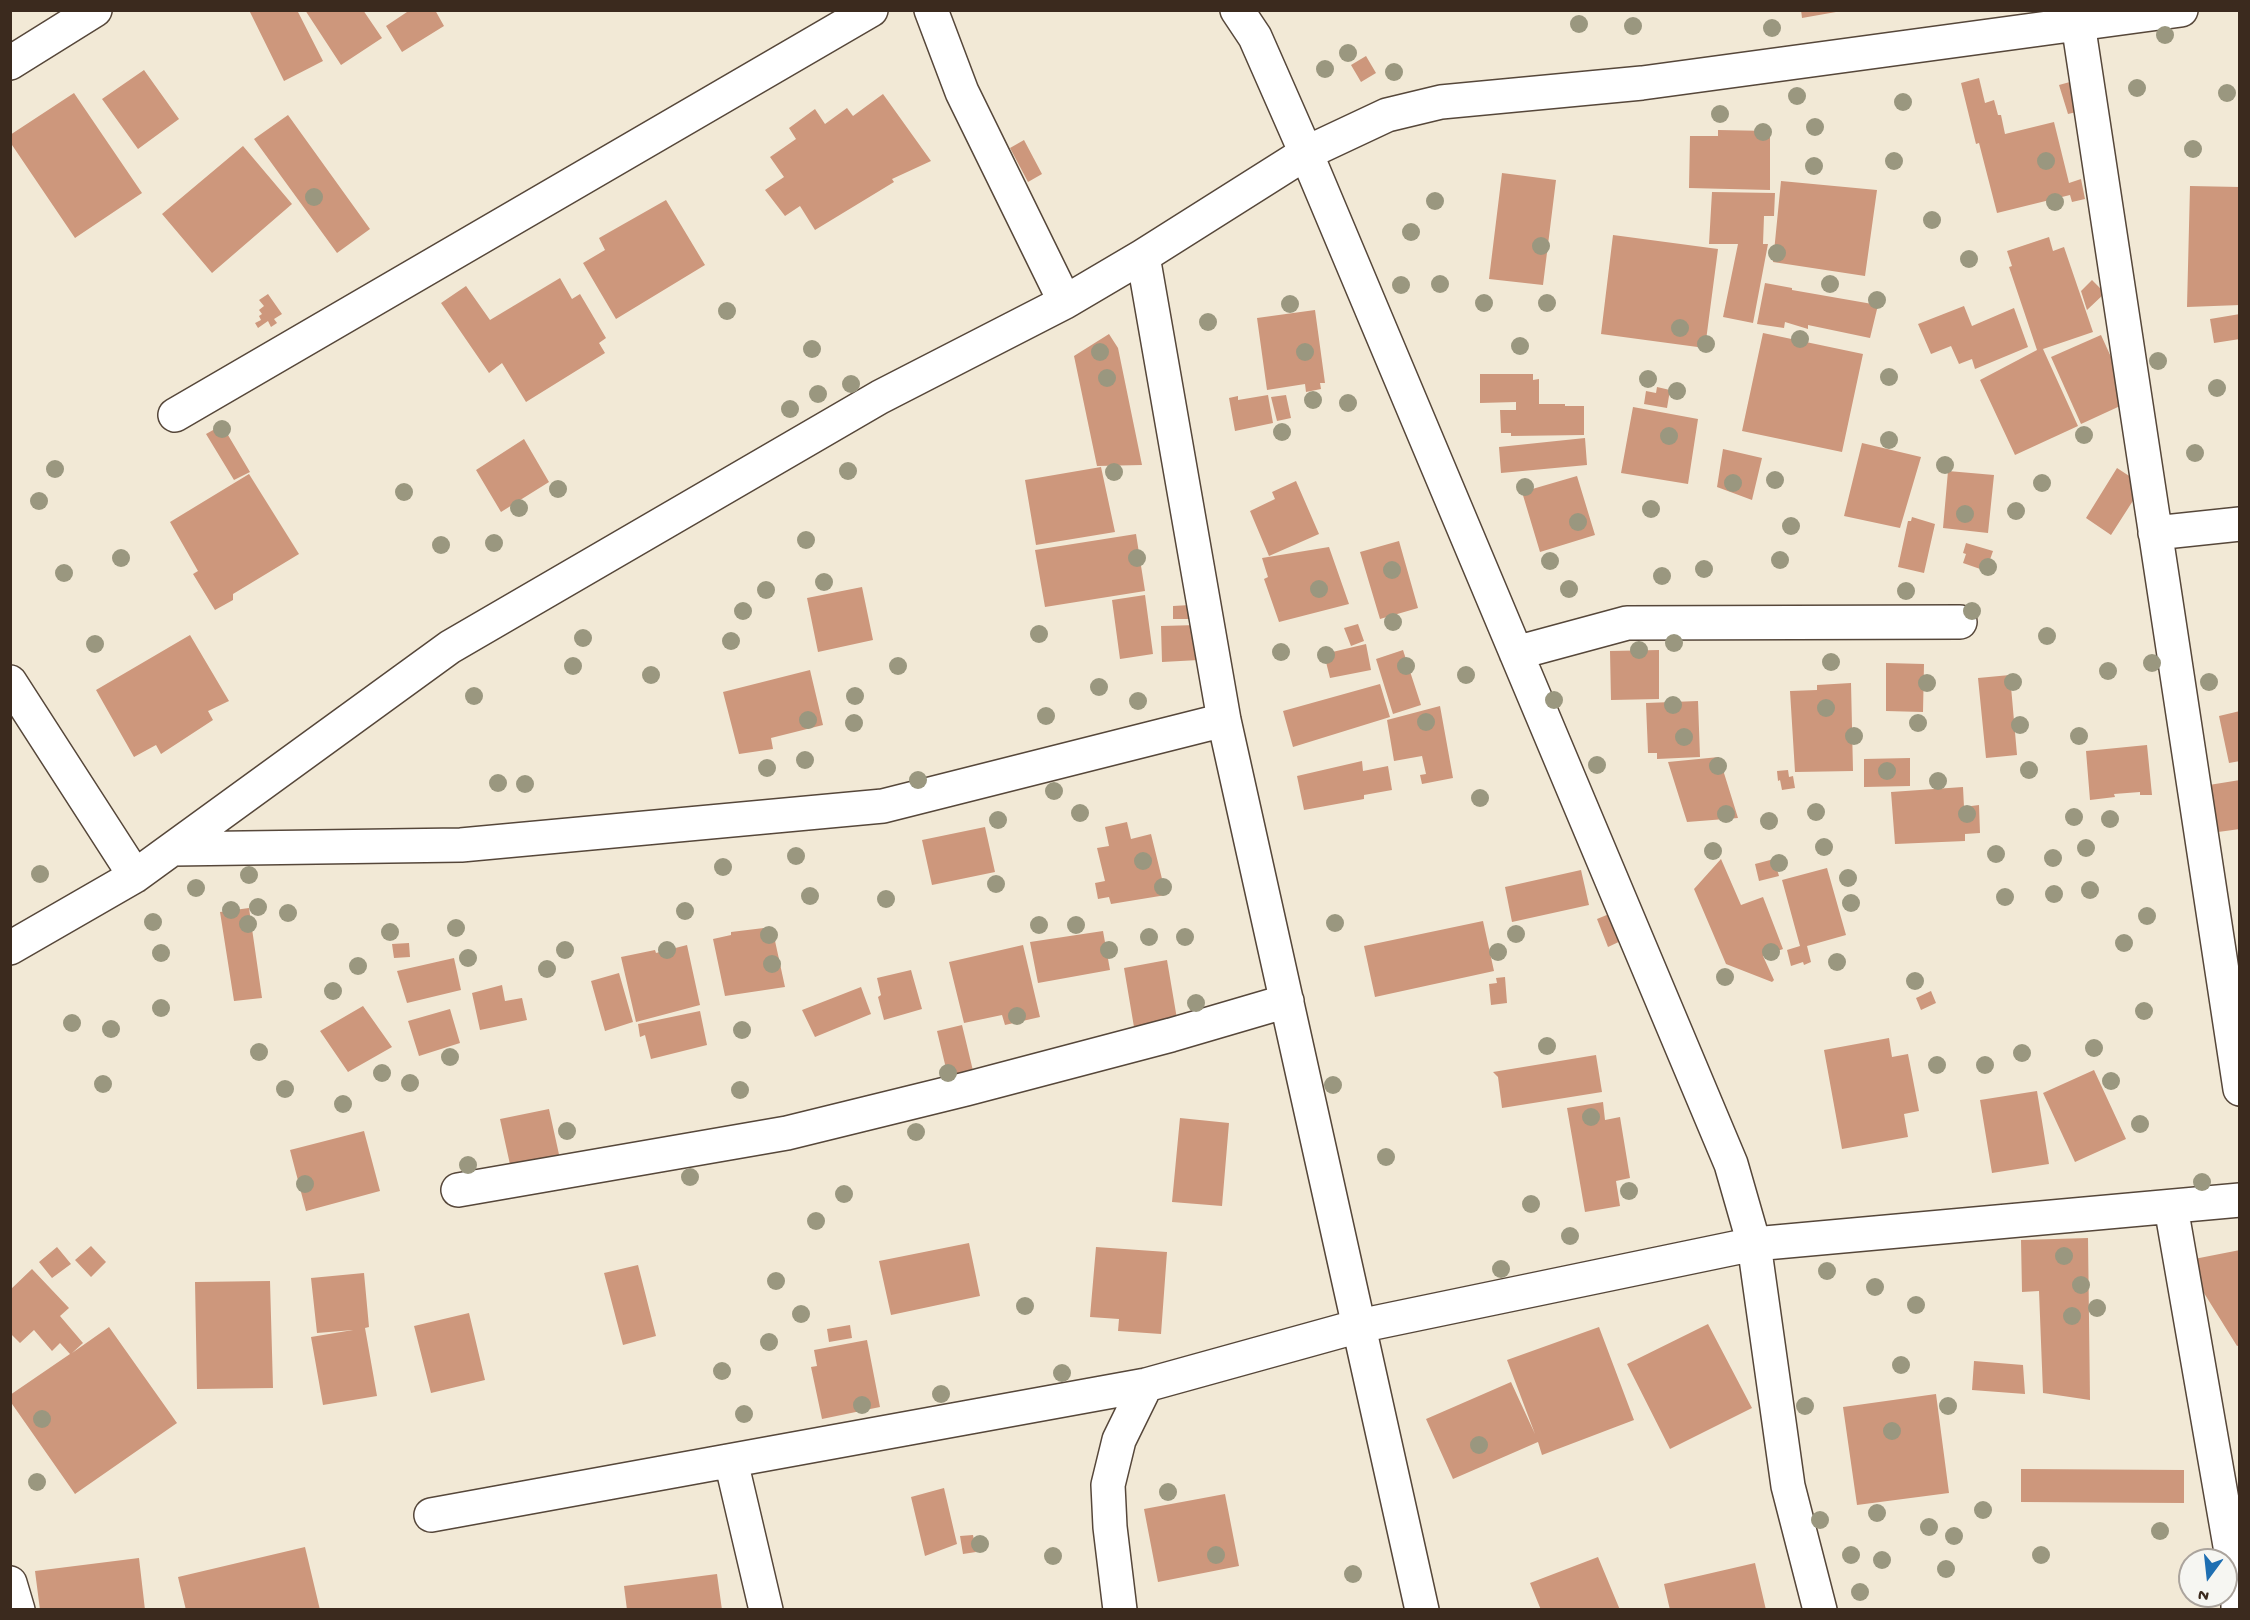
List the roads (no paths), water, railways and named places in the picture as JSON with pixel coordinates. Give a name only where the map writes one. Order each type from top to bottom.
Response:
[{"type":"street","points":[[10,63],[95,10]]},
{"type":"street","points":[[175,415],[872,10]]},
{"type":"street","points":[[931,10],[962,92],[1065,302]]},
{"type":"street","points":[[1237,10],[1255,37],[1306,153],[1731,1164],[1754,1244],[1788,1486],[1820,1610]]},
{"type":"street","points":[[10,948],[135,876],[450,646],[880,397],[1065,302],[1143,256],[1306,153],[1387,115],[1442,102],[1642,83],[2018,33],[2077,17],[2181,10]]},
{"type":"street","points":[[2077,17],[2240,1089]]},
{"type":"street","points":[[1143,256],[1224,720],[1422,1610]]},
{"type":"street","points":[[2155,533],[2240,524]]},
{"type":"street","points":[[1516,653],[1627,623],[1960,622]]},
{"type":"street","points":[[10,682],[135,876]]},
{"type":"street","points":[[173,849],[461,845],[883,806],[1224,720]]},
{"type":"street","points":[[458,1190],[787,1133],[1171,1035],[1287,1001]]},
{"type":"street","points":[[431,1515],[1146,1385],[1359,1326],[1754,1244],[2240,1200]]},
{"type":"street","points":[[2171,1207],[2238,1592],[2238,1610]]},
{"type":"street","points":[[1120,1610],[1110,1527],[1108,1485],[1119,1440],[1146,1385]]},
{"type":"street","points":[[731,1461],[766,1610]]},
{"type":"street","points":[[10,1583],[18,1610]]}]
